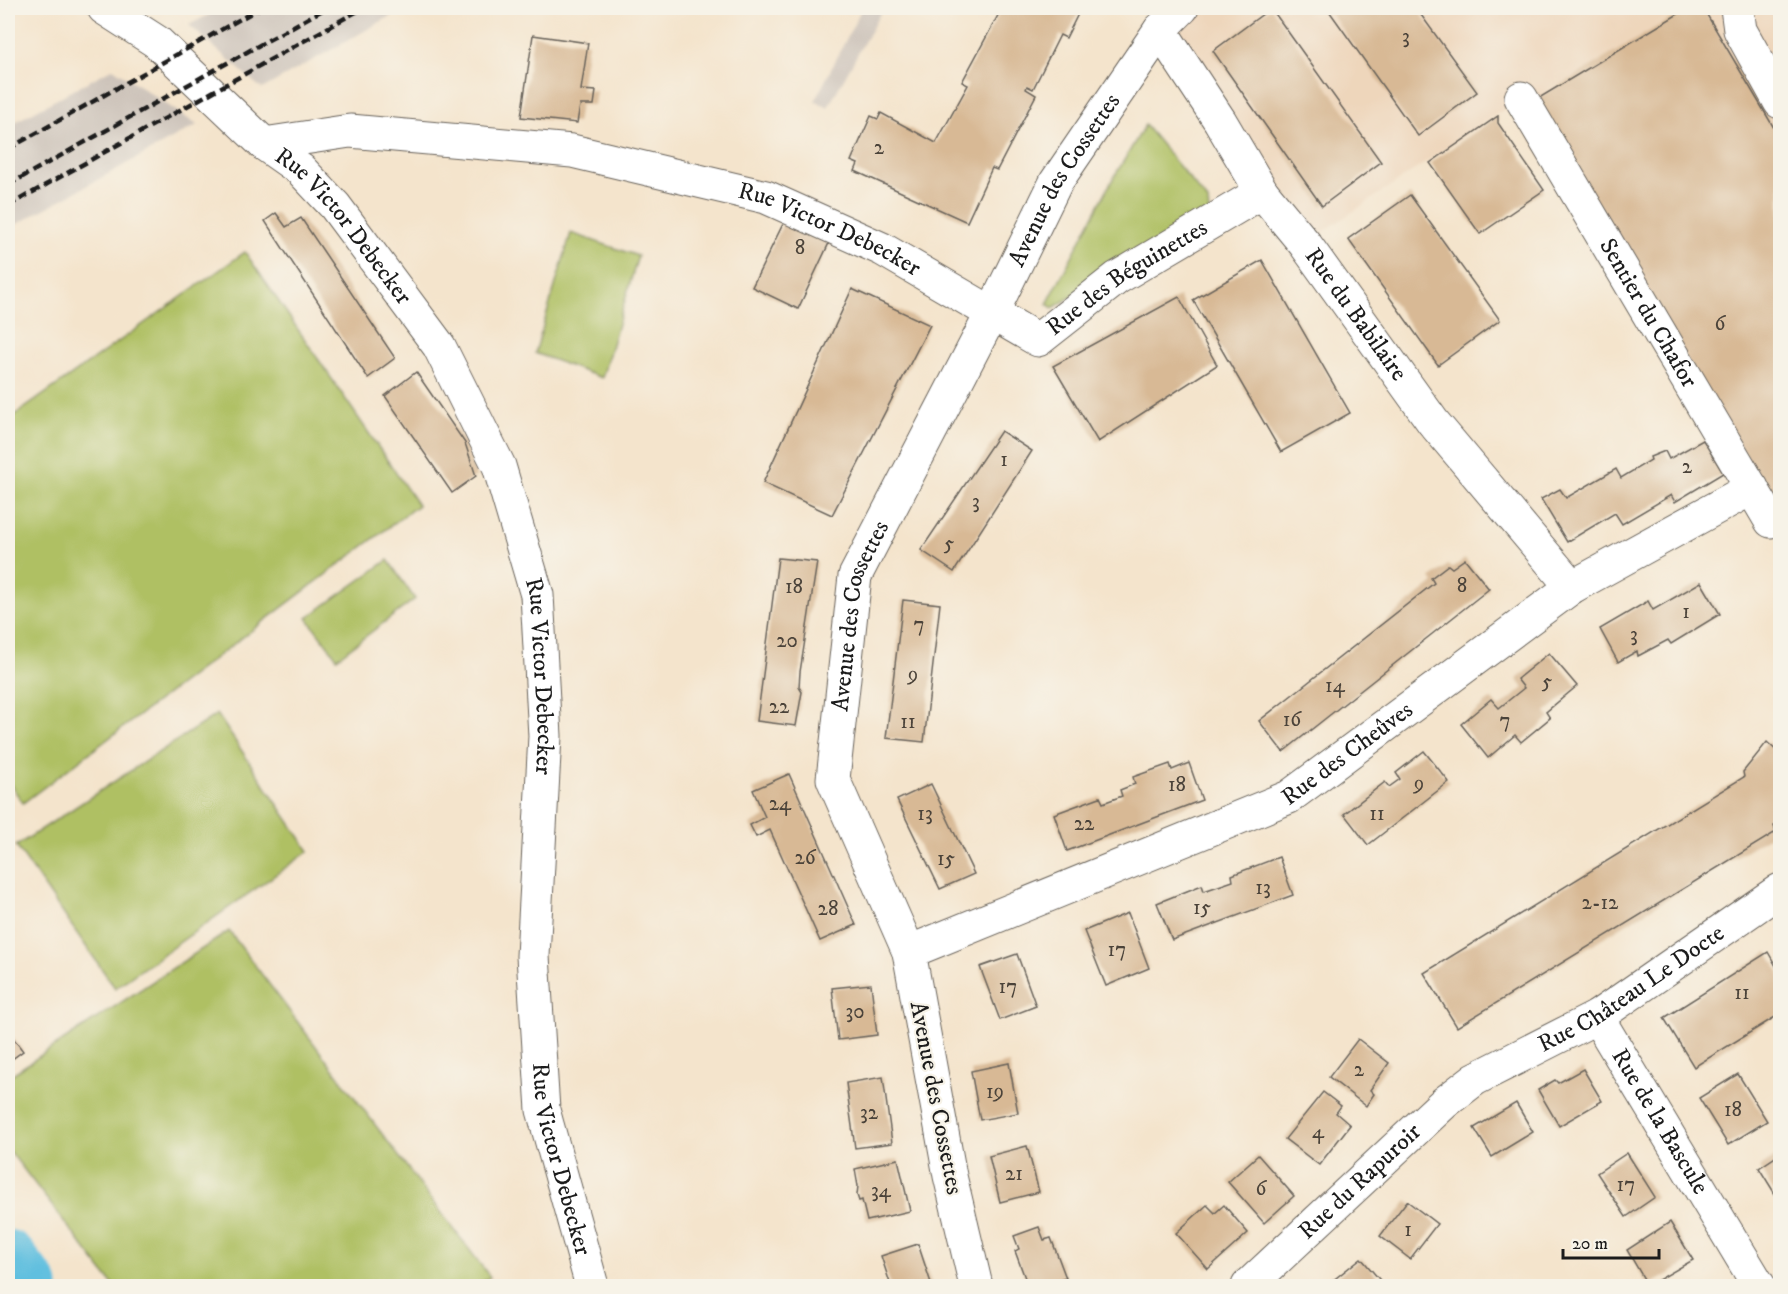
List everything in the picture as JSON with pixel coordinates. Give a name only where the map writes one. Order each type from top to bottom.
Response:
[{"type":"street","name":"Rue Victor Debecker","points":[[104,8],[157,42],[264,144],[301,170],[335,206],[439,346],[499,466],[537,595],[545,736],[533,956],[543,1110],[586,1274],[592,1287]]},
{"type":"street","points":[[1737,8],[1740,30],[1780,102]]},
{"type":"street","name":"Rue du Babilaire","points":[[1171,19],[1220,121],[1262,192],[1305,244],[1433,422],[1572,587]]},
{"type":"street","name":"Avenue des Cossettes","points":[[976,1287],[950,1176],[909,952],[833,779],[855,576],[992,314],[1056,182],[1171,19]]},
{"type":"street","name":"Sentier du Chafor","points":[[1521,98],[1771,521],[1780,515]]},
{"type":"street","name":"Rue Victor Debecker","points":[[264,144],[350,131],[572,151],[766,197],[882,249],[992,314]]},
{"type":"street","name":"Rue des Béguinettes","points":[[992,314],[1038,339],[1116,278],[1262,192]]},
{"type":"street","name":"Rue des Cheûves","points":[[909,952],[1290,797],[1572,587],[1752,488]]},
{"type":"street","name":"Rue Château Le Docte","points":[[1475,1079],[1597,1017],[1780,890]]},
{"type":"street","name":"Rue de la Bascule","points":[[1597,1017],[1759,1287]]},
{"type":"street","name":"Rue du Rapuroir","points":[[1248,1287],[1444,1103],[1475,1079]]},
{"type":"shaded area","points":[[222,8],[405,8],[262,89],[189,25]]},
{"type":"shaded area","points":[[862,8],[883,8],[828,107],[815,101]]},
{"type":"shaded area","points":[[1182,8],[1780,8],[1780,523],[1509,106],[1305,244],[1160,30]]},
{"type":"shaded area","points":[[113,68],[197,125],[8,229],[8,126]]},
{"type":"green space","points":[[1145,125],[1208,201],[1209,213],[1053,308],[1047,304],[1111,182]]},
{"type":"green space","points":[[571,233],[638,256],[602,378],[535,353]]},
{"type":"green space","points":[[245,252],[418,505],[23,803],[8,781],[8,420]]},
{"type":"green space","points":[[388,560],[415,599],[337,658],[307,618]]},
{"type":"green space","points":[[217,714],[309,851],[115,988],[16,846]]},
{"type":"green space","points":[[229,931],[490,1277],[477,1286],[114,1286],[8,1149],[8,1077]]},
{"type":"building","points":[[1002,8],[1081,8],[1066,38],[1060,35],[1033,89],[1027,86],[1026,89],[1036,95],[997,170],[992,168],[967,222],[855,171],[858,164],[851,161],[871,116],[878,119],[881,113],[936,143],[968,85],[962,82]]},
{"type":"building","points":[[1271,8],[1381,162],[1322,206],[1213,51]]},
{"type":"building","points":[[1327,8],[1416,8],[1477,92],[1418,136]]},
{"type":"building","points":[[1688,8],[1703,8],[1780,138],[1780,510],[1529,104]]},
{"type":"building","points":[[533,35],[588,43],[581,90],[596,91],[594,105],[580,105],[577,123],[521,117]]},
{"type":"building","points":[[1498,116],[1498,123],[1544,190],[1480,234],[1430,163]]},
{"type":"building","points":[[1410,195],[1500,320],[1438,365],[1348,239]]},
{"type":"building","points":[[276,213],[286,227],[301,218],[395,358],[368,378],[265,221]]},
{"type":"building","points":[[784,222],[829,243],[798,309],[752,287]]},
{"type":"building","points":[[1262,260],[1350,413],[1281,452],[1193,300]]},
{"type":"building","points":[[852,289],[930,325],[832,515],[763,483]]},
{"type":"building","points":[[1179,297],[1217,365],[1098,442],[1053,366]]},
{"type":"building","points":[[416,372],[465,443],[476,476],[452,493],[385,396]]},
{"type":"building","points":[[1001,431],[1032,451],[954,572],[921,550]]},
{"type":"building","points":[[1703,440],[1723,473],[1675,502],[1671,495],[1622,524],[1615,513],[1567,542],[1541,499],[1560,489],[1566,498],[1616,469],[1621,478],[1651,460],[1650,457],[1665,451],[1669,459]]},
{"type":"building","points":[[778,558],[817,562],[800,672],[799,687],[802,692],[796,726],[757,721]]},
{"type":"building","points":[[1465,559],[1489,589],[1283,752],[1259,721],[1434,583],[1431,578],[1448,565],[1452,568]]},
{"type":"building","points":[[1701,582],[1720,614],[1671,644],[1668,640],[1638,656],[1637,651],[1618,662],[1600,629],[1648,601],[1653,610]]},
{"type":"building","points":[[903,600],[940,604],[924,742],[886,738]]},
{"type":"building","points":[[1549,653],[1577,686],[1546,712],[1550,718],[1521,742],[1515,735],[1488,758],[1461,724],[1491,699],[1499,708],[1524,688],[1517,679]]},
{"type":"building","points":[[1767,742],[1780,754],[1780,822],[1774,826],[1776,832],[1457,1027],[1424,973],[1744,777],[1743,772]]},
{"type":"building","points":[[1424,751],[1449,782],[1368,845],[1344,814],[1385,782],[1389,787],[1400,779],[1396,773]]},
{"type":"building","points":[[1189,763],[1202,800],[1067,851],[1054,814],[1100,797],[1103,803],[1122,796],[1120,790],[1135,784],[1133,777],[1170,764],[1172,770]]},
{"type":"building","points":[[789,774],[856,925],[820,941],[770,830],[756,837],[750,825],[765,817],[753,790]]},
{"type":"building","points":[[931,784],[974,874],[940,889],[897,800]]},
{"type":"building","points":[[1279,857],[1293,895],[1172,940],[1157,903],[1202,885],[1204,891],[1233,881],[1232,875]]},
{"type":"building","points":[[1128,913],[1149,968],[1106,986],[1084,931]]},
{"type":"building","points":[[1768,952],[1780,973],[1780,1014],[1694,1067],[1664,1018]]},
{"type":"building","points":[[1017,954],[1036,1006],[1000,1020],[980,967]]},
{"type":"building","points":[[871,984],[877,1035],[838,1040],[832,988]]},
{"type":"building","points":[[8,1031],[23,1051],[8,1062]]},
{"type":"building","points":[[1358,1039],[1389,1063],[1370,1090],[1374,1094],[1366,1106],[1329,1077]]},
{"type":"building","points":[[1009,1063],[1018,1113],[980,1120],[971,1071]]},
{"type":"building","points":[[1583,1069],[1602,1101],[1559,1126],[1538,1090],[1555,1080],[1558,1083]]},
{"type":"building","points":[[1738,1074],[1767,1121],[1728,1145],[1699,1098]]},
{"type":"building","points":[[883,1077],[892,1143],[855,1148],[846,1083]]},
{"type":"building","points":[[1323,1092],[1341,1106],[1336,1113],[1350,1125],[1319,1165],[1285,1139]]},
{"type":"building","points":[[1516,1103],[1533,1132],[1492,1157],[1474,1128]]},
{"type":"building","points":[[1027,1146],[1039,1192],[1000,1202],[989,1156]]},
{"type":"building","points":[[1627,1153],[1655,1197],[1626,1217],[1597,1173]]},
{"type":"building","points":[[1780,1154],[1780,1202],[1759,1168]]},
{"type":"building","points":[[1258,1155],[1294,1196],[1264,1223],[1228,1182]]},
{"type":"building","points":[[898,1159],[910,1211],[867,1221],[862,1200],[859,1201],[857,1195],[855,1169]]},
{"type":"building","points":[[1407,1201],[1437,1224],[1410,1259],[1380,1236]]},
{"type":"building","points":[[1207,1205],[1215,1213],[1224,1205],[1248,1233],[1208,1269],[1176,1233]]},
{"type":"building","points":[[1670,1222],[1693,1260],[1648,1286],[1627,1250]]},
{"type":"building","points":[[1039,1227],[1044,1240],[1051,1238],[1066,1278],[1042,1286],[1028,1286],[1015,1251],[1019,1249],[1014,1236]]},
{"type":"building","points":[[918,1244],[932,1286],[891,1286],[881,1256]]},
{"type":"building","points":[[1361,1258],[1385,1286],[1326,1286]]},
{"type":"waterway","points":[[8,1258],[30,1286]]},
{"type":"railway","points":[[8,149],[260,8]]},
{"type":"railway","points":[[8,185],[326,8]]},
{"type":"railway","points":[[8,206],[363,8]]}]
